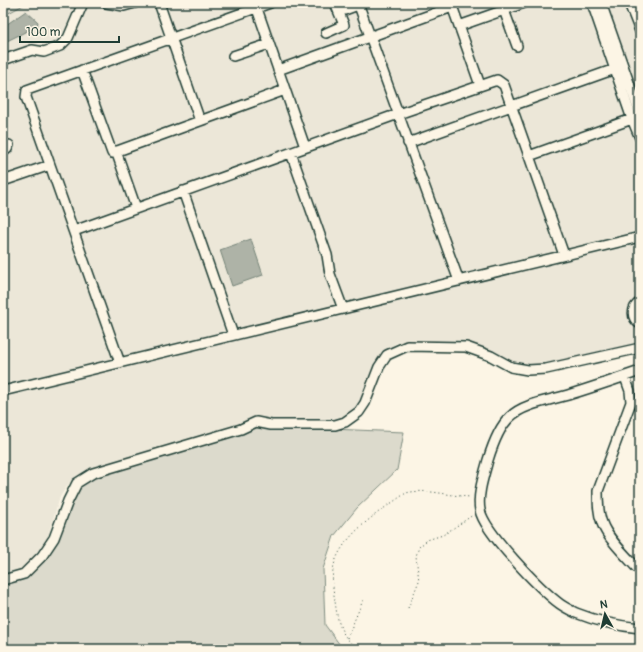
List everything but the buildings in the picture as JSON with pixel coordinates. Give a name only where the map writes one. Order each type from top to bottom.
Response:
[{"type":"lane","points":[[3,60],[32,50],[44,52],[60,46],[68,38],[83,3]]},
{"type":"lane","points":[[106,3],[124,6],[135,3]]},
{"type":"lane","points":[[159,3],[200,121]]},
{"type":"lane","points":[[120,363],[26,97],[27,90],[171,38],[256,5],[270,3]]},
{"type":"lane","points":[[326,33],[344,25],[335,3]]},
{"type":"lane","points":[[459,26],[524,3]]},
{"type":"lane","points":[[592,3],[615,68],[636,116]]},
{"type":"lane","points":[[601,3],[636,116],[640,138]]},
{"type":"lane","points":[[629,3],[640,31]]},
{"type":"lane","points":[[339,12],[358,4],[459,281]]},
{"type":"lane","points":[[256,5],[305,148]]},
{"type":"lane","points":[[278,70],[370,37],[452,5],[480,85]]},
{"type":"lane","points":[[504,10],[517,46]]},
{"type":"lane","points":[[233,56],[269,44]]},
{"type":"lane","points":[[408,143],[615,68]]},
{"type":"lane","points":[[82,70],[112,153],[285,90]]},
{"type":"lane","points":[[74,231],[398,114],[497,80],[504,85],[564,256]]},
{"type":"lane","points":[[529,156],[636,116]]},
{"type":"lane","points":[[116,152],[136,208]]},
{"type":"lane","points":[[291,153],[327,255],[330,274],[343,309]]},
{"type":"lane","points":[[3,181],[50,165]]},
{"type":"lane","points":[[183,192],[233,336]]},
{"type":"lane","points":[[3,391],[640,237]]},
{"type":"lane","points":[[640,302],[634,308],[633,312],[636,320],[640,324]]},
{"type":"lane","points":[[3,580],[24,574],[42,556],[54,538],[77,483],[93,473],[241,429],[256,422],[270,424],[335,425],[345,422],[359,412],[365,404],[379,367],[387,354],[407,346],[466,346],[491,356],[511,367],[528,370],[546,369],[640,348]]},
{"type":"lane","points":[[640,371],[520,409],[509,418],[499,433],[490,453],[480,497],[480,510],[482,518],[507,552],[560,604],[593,619],[622,626],[640,628]]},
{"type":"lane","points":[[624,376],[630,391],[631,402],[598,491],[598,503],[602,524],[611,538],[637,568]]},
{"type":"lane","points":[[630,391],[640,390]]},
{"type":"path","points":[[358,649],[347,639],[340,628],[333,589],[333,566],[340,551],[352,534],[406,493],[414,491],[428,491],[454,496],[480,497]]},
{"type":"path","points":[[408,608],[418,581],[416,556],[419,547],[427,540],[443,535],[480,510]]},
{"type":"path","points":[[347,639],[364,598]]},
{"type":"shaded area","points":[[3,3],[640,3],[640,342],[558,363],[531,366],[520,366],[502,360],[470,344],[419,344],[409,341],[396,343],[384,353],[373,369],[367,394],[358,407],[348,416],[335,421],[251,421],[98,467],[76,476],[60,497],[44,549],[28,566],[19,572],[3,578]]},
{"type":"shaded area","points":[[3,3],[27,3],[3,16]]},
{"type":"shaded area","points":[[26,11],[38,22],[37,26],[7,41],[3,32],[3,27]]},
{"type":"shaded area","points":[[251,239],[263,275],[232,286],[220,250]]},
{"type":"shaded area","points":[[257,426],[404,432],[397,470],[357,508],[334,536],[323,569],[325,625],[343,649],[3,649],[3,585],[22,579],[47,559],[81,485],[96,477]]}]
